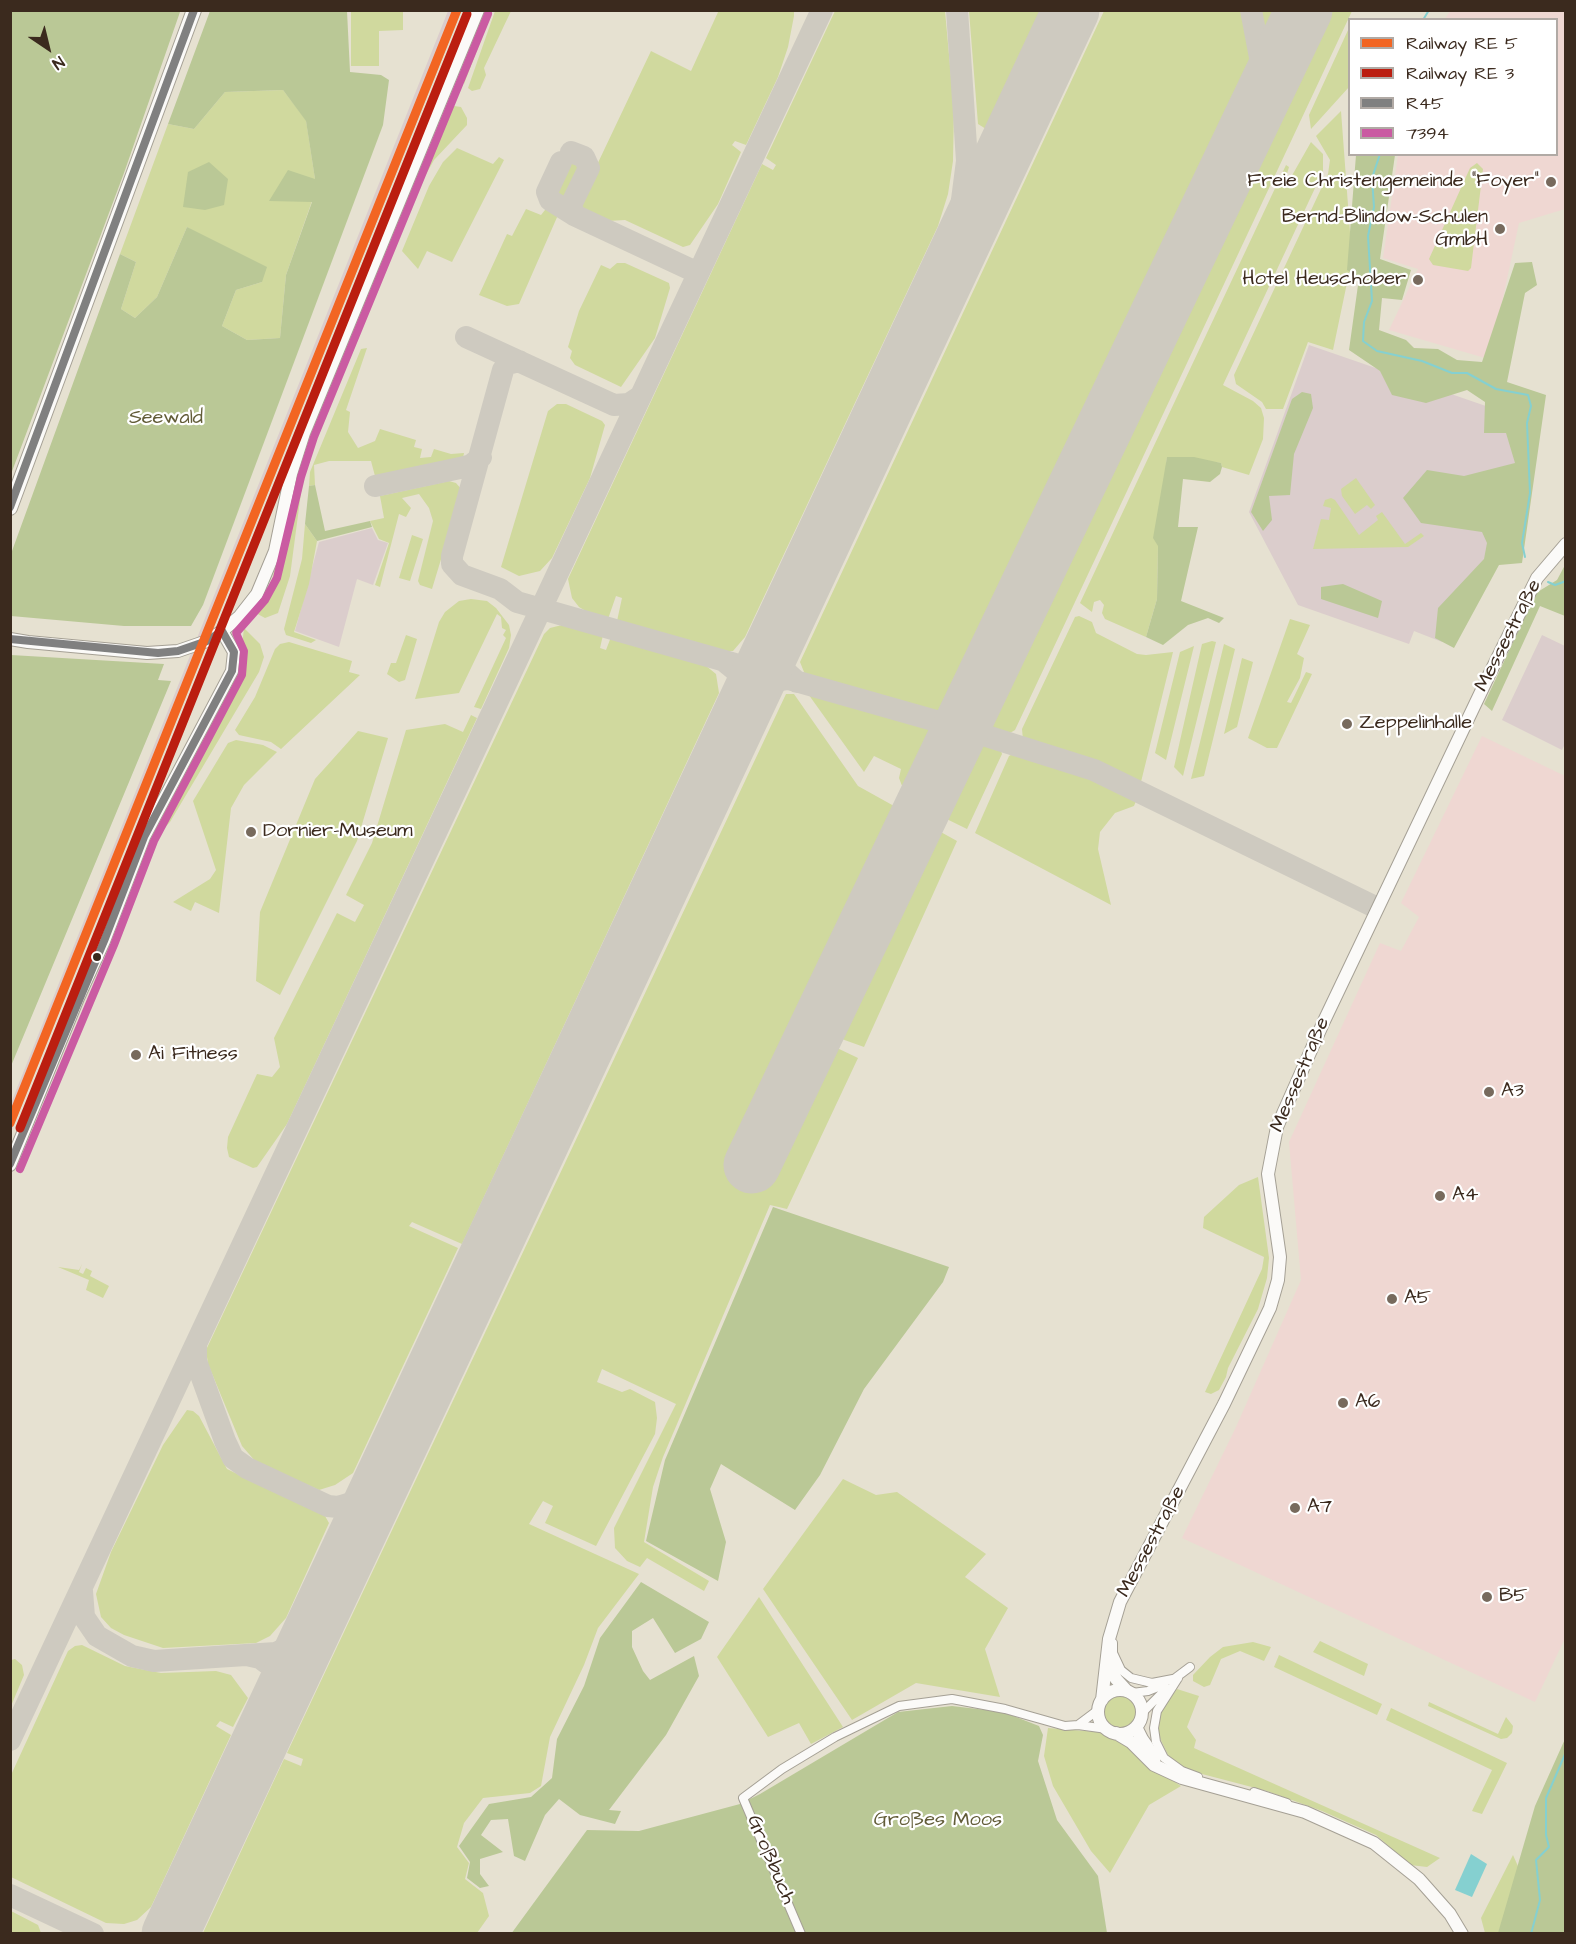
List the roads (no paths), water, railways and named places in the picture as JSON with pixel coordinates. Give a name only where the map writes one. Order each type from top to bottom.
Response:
[{"type":"main road","points":[[10,508],[194,10]]},
{"type":"street","points":[[10,639],[147,653],[178,651],[207,641],[222,632],[239,617],[257,594],[274,551],[291,474],[304,432],[478,10]]},
{"type":"street","name":"Messestraße","points":[[1100,1705],[1112,1622],[1120,1602],[1208,1435],[1270,1308],[1278,1280],[1280,1257],[1268,1174],[1277,1127],[1324,1021],[1493,665],[1537,578],[1566,544]]},
{"type":"street","points":[[10,1165],[104,940],[144,837],[232,671],[234,652],[222,632]]},
{"type":"street","points":[[10,645],[28,642]]},
{"type":"street","points":[[1112,1622],[1113,1653],[1121,1670],[1131,1678],[1152,1683],[1178,1678]]},
{"type":"street","points":[[1108,1659],[1116,1679],[1140,1703],[1142,1713]]},
{"type":"street","points":[[1078,1725],[1126,1733],[1136,1727],[1142,1713],[1190,1667]]},
{"type":"street","points":[[1078,1725],[1114,1691],[1148,1691],[1178,1678]]},
{"type":"street","points":[[1178,1678],[1157,1711],[1154,1728],[1156,1743],[1164,1758],[1182,1772],[1217,1784],[1275,1797],[1358,1834],[1401,1862],[1435,1895],[1462,1934]]},
{"type":"street","name":"Großbuch","points":[[801,1934],[743,1798],[782,1769],[834,1737],[899,1706],[952,1700],[1005,1709],[1065,1726],[1078,1725]]},
{"type":"street","points":[[1100,1705],[1101,1722],[1112,1732],[1131,1742],[1154,1765],[1204,1786],[1305,1812]]},
{"type":"street","points":[[1136,1727],[1142,1739],[1166,1770]]},
{"type":"water","points":[[1471,1854],[1487,1864],[1472,1897],[1455,1890]]},
{"type":"waterway","points":[[1424,18],[1429,10]]},
{"type":"waterway","points":[[1379,156],[1372,178],[1374,207],[1368,236],[1372,301],[1364,322],[1363,341],[1377,351],[1422,361],[1452,373],[1467,373],[1496,389],[1528,395],[1531,406],[1527,423],[1530,493],[1522,543],[1525,557]]},
{"type":"waterway","points":[[1548,582],[1555,585],[1566,581]]},
{"type":"waterway","points":[[1531,1934],[1540,1900],[1536,1860],[1549,1847],[1546,1835],[1546,1798],[1566,1752]]},
{"type":"place","name":"Freie Christengemeinde \"Foyer\"","points":[[1551,182]]},
{"type":"place","name":"Bernd-Blindow-Schulen GmbH","points":[[1500,229]]},
{"type":"place","name":"Hotel Heuschober","points":[[1418,280]]},
{"type":"place","name":"Zeppelinhalle","points":[[1347,724]]},
{"type":"place","name":"Dornier-Museum","points":[[251,832]]},
{"type":"place","name":"Ai Fitness","points":[[136,1055]]},
{"type":"place","name":"A3","points":[[1489,1092]]},
{"type":"place","name":"A4","points":[[1440,1196]]},
{"type":"place","name":"A5","points":[[1392,1299]]},
{"type":"place","name":"A6","points":[[1343,1403]]},
{"type":"place","name":"A7","points":[[1295,1508]]},
{"type":"place","name":"B5","points":[[1487,1597]]},
{"type":"park label","name":"Seewald","points":[[166,419]]},
{"type":"park label","name":"Großes Moos","points":[[938,1821]]}]
